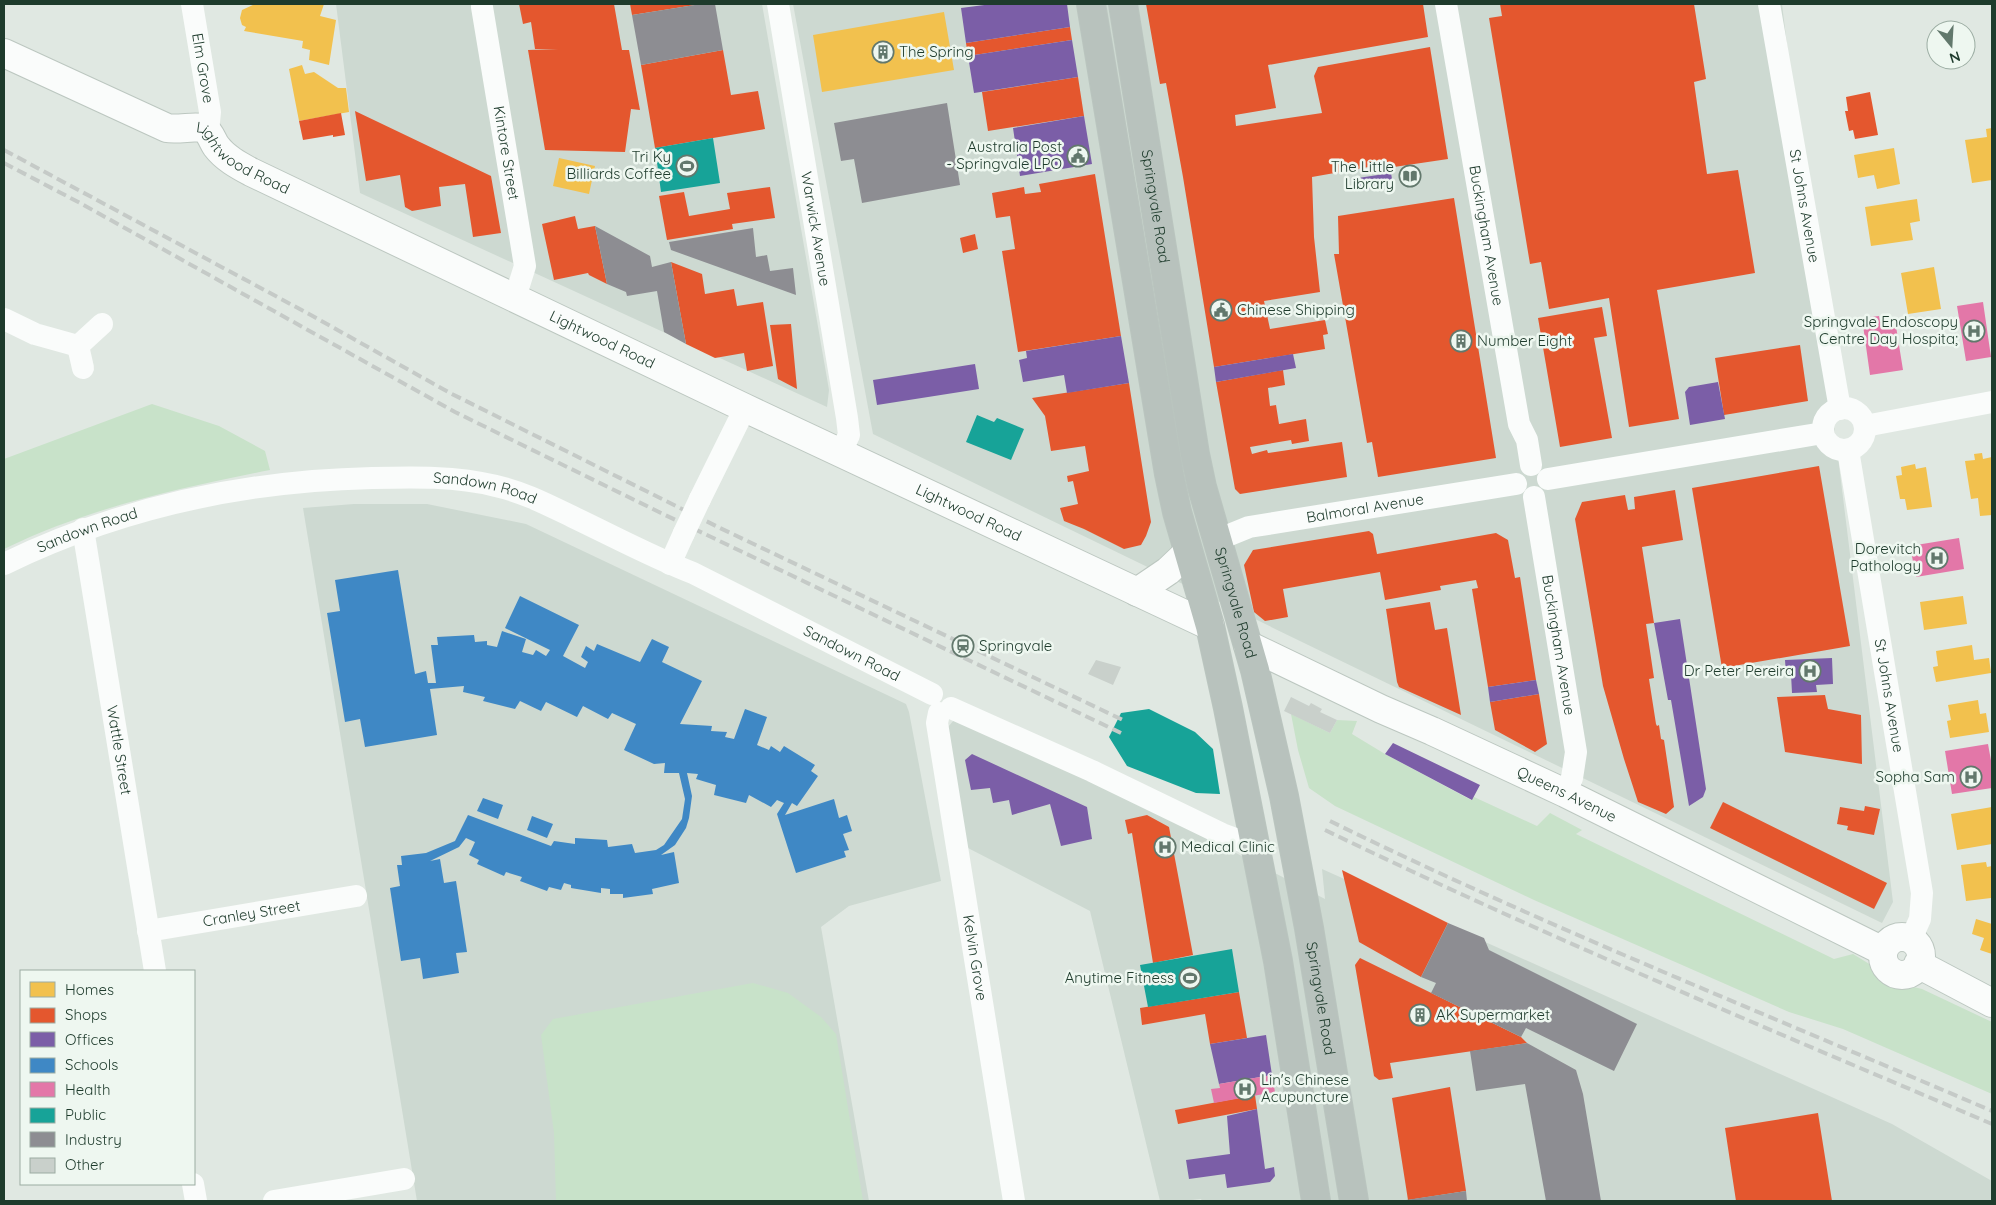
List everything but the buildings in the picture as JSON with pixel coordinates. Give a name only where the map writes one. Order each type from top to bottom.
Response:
[{"type":"highway","name":"Springvale Road","points":[[1091,4],[1169,474],[1188,552],[1210,626],[1255,846],[1278,961],[1316,1201]]},
{"type":"highway","name":"Springvale Road","points":[[1123,4],[1195,454],[1202,487],[1248,645],[1277,764],[1293,842],[1354,1201]]},
{"type":"highway","points":[[1210,626],[1248,645]]},
{"type":"main road","name":"Lightwood Road","points":[[4,53],[153,123],[179,130],[198,127],[208,132],[224,156],[251,172],[745,408],[1210,626]]},
{"type":"main road","points":[[1136,592],[1168,571],[1188,552]]},
{"type":"main road","name":"Queens Avenue","points":[[1248,645],[1381,709],[1565,793],[1883,951],[1884,962],[1892,972],[1898,974],[1910,973],[1915,952]]},
{"type":"main road","points":[[1915,952],[1992,1002]]},
{"type":"street","name":"Elm Grove","points":[[192,4],[210,112],[208,132]]},
{"type":"street","name":"Warwick Avenue","points":[[778,4],[849,435],[841,452]]},
{"type":"street","name":"Buckingham Avenue","points":[[1446,4],[1478,178],[1519,424],[1539,472]]},
{"type":"street","name":"St Johns Avenue","points":[[1769,4],[1840,409]]},
{"type":"street","name":"Kintore Street","points":[[482,7],[525,266],[515,298]]},
{"type":"street","points":[[4,319],[35,334],[78,346]]},
{"type":"street","points":[[78,346],[102,324]]},
{"type":"street","points":[[78,346],[83,368]]},
{"type":"street","points":[[1865,426],[1992,402]]},
{"type":"street","points":[[670,564],[745,408]]},
{"type":"street","points":[[1840,409],[1853,410],[1865,426],[1865,432],[1860,443],[1848,450],[1836,449],[1830,445],[1823,433],[1825,420],[1828,415],[1840,409]]},
{"type":"street","points":[[1539,472],[1823,433]]},
{"type":"street","name":"St Johns Avenue","points":[[1848,450],[1922,893],[1915,952]]},
{"type":"street","points":[[1526,466],[1539,472],[1548,484],[1543,492],[1534,497],[1529,497],[1520,492],[1516,484],[1518,473],[1526,466]]},
{"type":"street","name":"Sandown Road","points":[[4,564],[83,529],[169,503],[245,488],[327,479],[405,477],[448,479],[496,486],[519,492],[670,564],[693,573],[940,705],[1092,771],[1222,834],[1255,846]]},
{"type":"street","name":"Balmoral Avenue","points":[[1217,540],[1249,527],[1516,484]]},
{"type":"street","name":"Buckingham Avenue","points":[[1534,497],[1576,752],[1572,778],[1565,793]]},
{"type":"street","name":"Wattle Street","points":[[83,529],[155,970]]},
{"type":"street","name":"Kelvin Grove","points":[[940,705],[937,723],[1014,1201]]},
{"type":"street","name":"Cranley Street","points":[[148,931],[356,896]]},
{"type":"street","points":[[274,1201],[404,1179]]},
{"type":"street","points":[[193,1185],[196,1201]]},
{"type":"shaded area","points":[[336,4],[762,4],[829,390],[827,407],[360,193]]},
{"type":"shaded area","points":[[793,4],[1782,4],[1893,902],[1882,923],[873,434]]},
{"type":"shaded area","points":[[354,504],[427,504],[526,524],[906,704],[941,881],[849,906],[821,927],[869,1201],[417,1201],[303,508]]},
{"type":"shaded area","points":[[954,720],[1112,791],[1325,899],[1322,869],[1892,1124],[1992,1181],[1992,1201],[1202,1201],[1201,1199],[1160,1201],[1090,911],[966,847],[948,727]]},
{"type":"green space","points":[[152,404],[219,426],[265,451],[270,470],[134,501],[68,522],[4,549],[4,459]]},
{"type":"green space","points":[[1291,714],[1330,733],[1337,720],[1357,721],[1352,734],[1471,800],[1474,797],[1537,826],[1550,813],[1582,830],[1576,834],[1834,959],[1853,954],[1871,965],[1888,981],[1922,989],[1992,1022],[1992,1094],[1843,1029],[1789,1012],[1534,900],[1335,806],[1309,788],[1298,750]]},
{"type":"green space","points":[[753,983],[788,993],[821,1017],[836,1034],[863,1201],[556,1201],[554,1133],[541,1035],[553,1019]]},
{"type":"railway","points":[[4,150],[309,314],[450,393],[720,528],[1125,721]]},
{"type":"railway","points":[[4,163],[80,203],[455,412],[661,513],[1121,733]]},
{"type":"railway","points":[[1330,821],[1493,898],[1992,1111]]},
{"type":"railway","points":[[1325,830],[1573,945],[1992,1124]]},
{"type":"place","name":"The Spring","points":[[883,52]]},
{"type":"place","name":"Australia Post - Springvale LPO","points":[[1078,156]]},
{"type":"place","name":"Tri Ky Billiards Coffee","points":[[687,166]]},
{"type":"place","name":"The Little Library","points":[[1410,176]]},
{"type":"place","name":"Chinese Shipping","points":[[1221,310]]},
{"type":"place","name":"Springvale Endoscopy Centre Day Hospita;","points":[[1974,331]]},
{"type":"place","name":"Number Eight","points":[[1461,341]]},
{"type":"place","name":"Dorevitch Pathology","points":[[1937,558]]},
{"type":"place","name":"Springvale","points":[[963,646]]},
{"type":"place","name":"Dr Peter Pereira","points":[[1810,671]]},
{"type":"place","name":"Sopha Sam","points":[[1971,777]]},
{"type":"place","name":"Medical Clinic","points":[[1165,847]]},
{"type":"place","name":"Anytime Fitness","points":[[1190,978]]},
{"type":"place","name":"AK Supermarket","points":[[1420,1015]]},
{"type":"place","name":"Lin's Chinese Acupuncture","points":[[1245,1089]]}]
